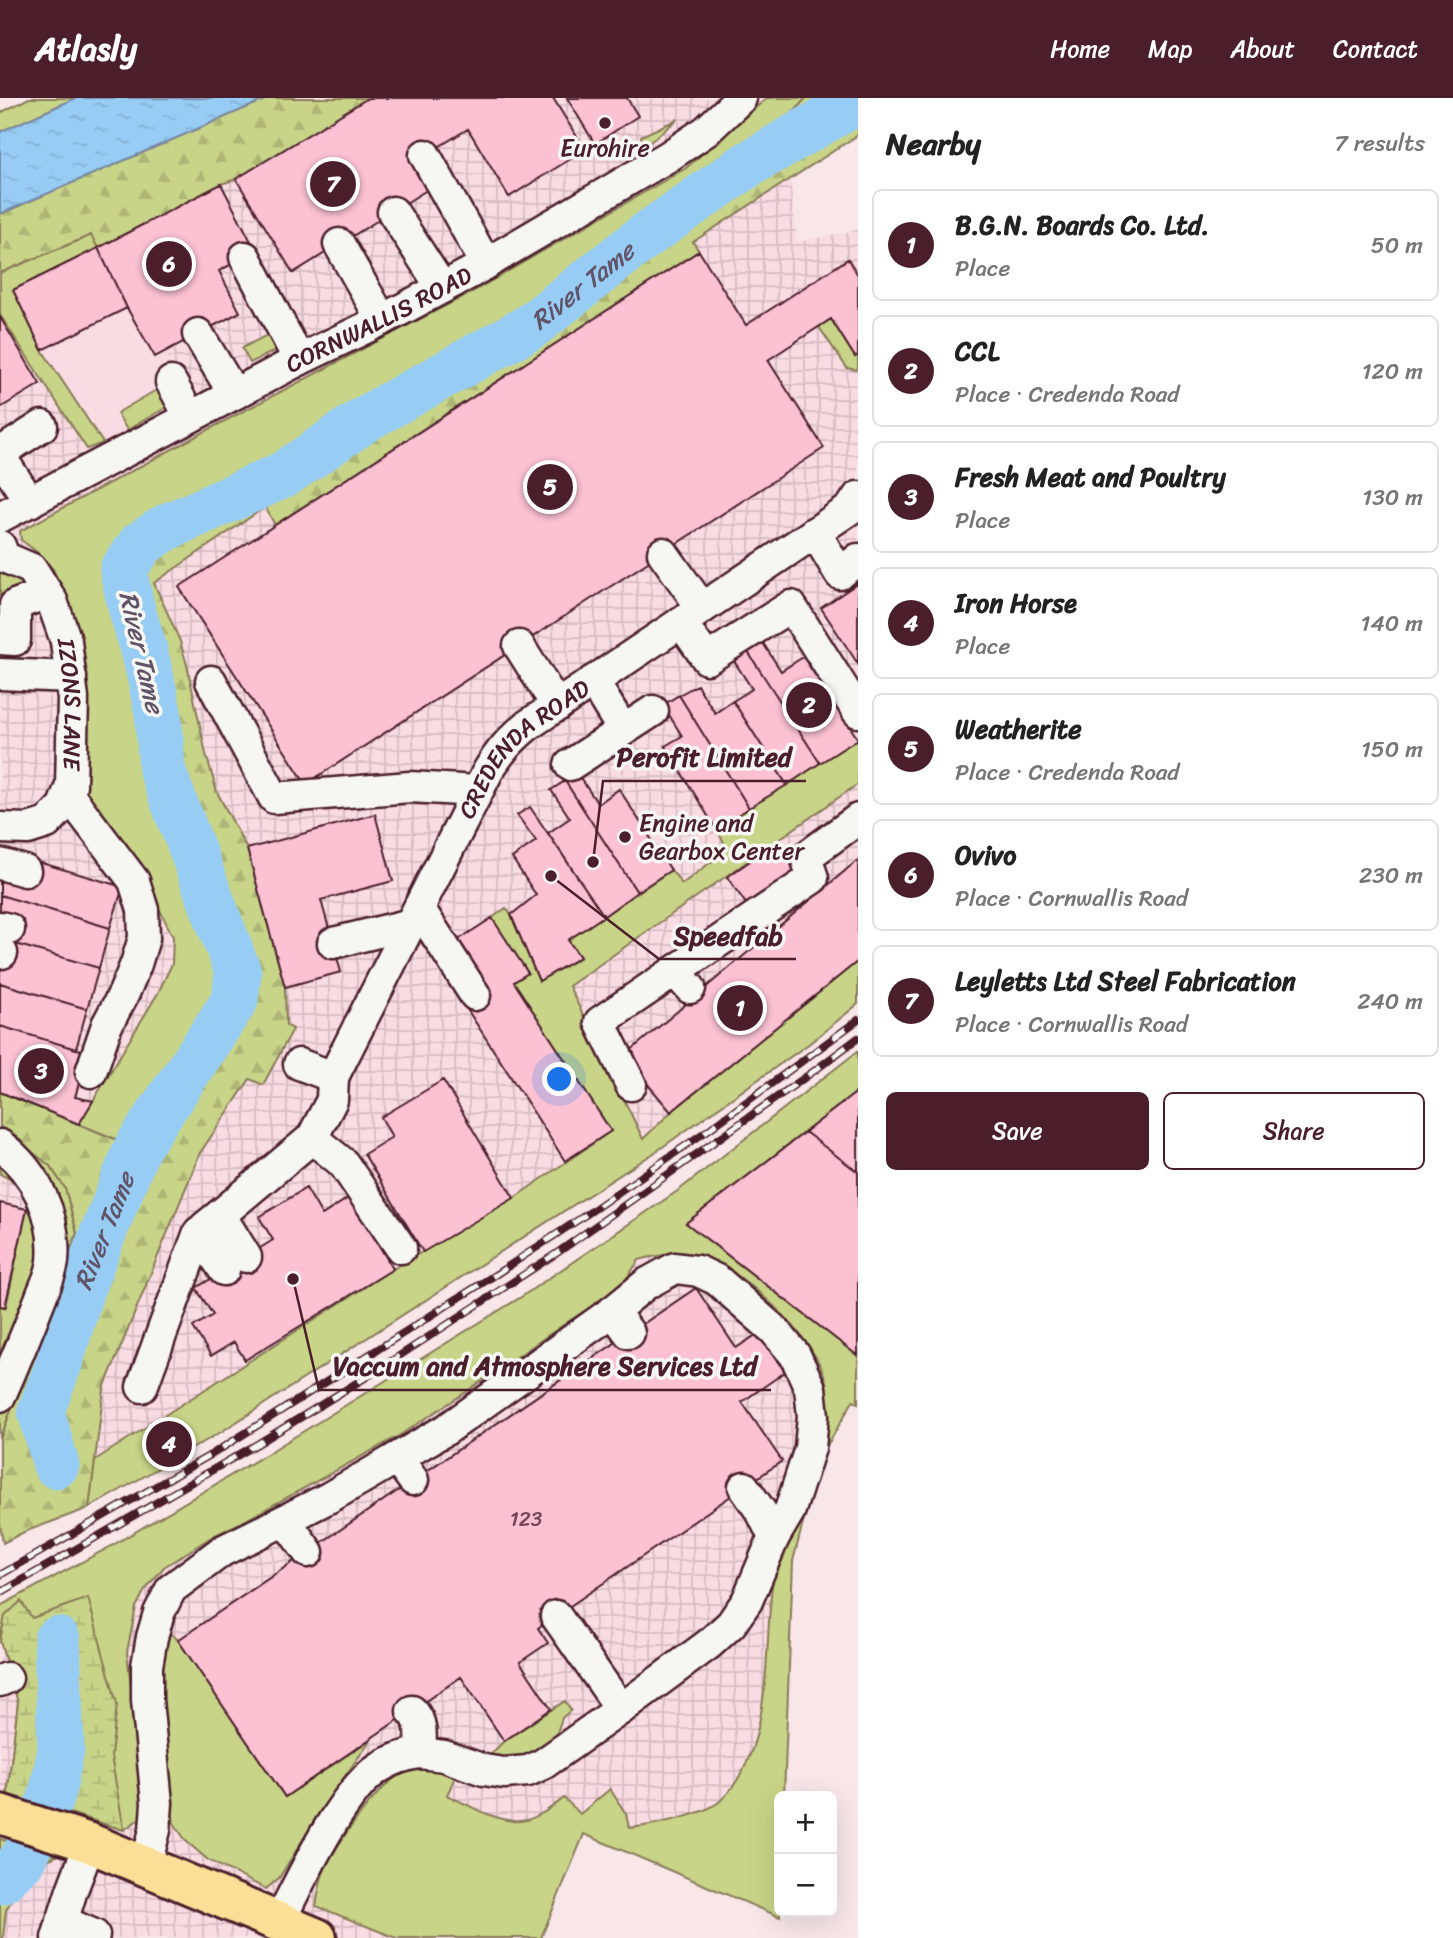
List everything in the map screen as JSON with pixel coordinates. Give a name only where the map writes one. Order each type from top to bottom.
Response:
[{"type":"main road","points":[[3,1815],[90,1843],[317,1938]]},
{"type":"street","name":"CORNWALLIS ROAD","points":[[0,517],[486,264],[669,156],[706,131],[741,98]]},
{"type":"street","points":[[425,155],[486,264]]},
{"type":"street","points":[[393,212],[442,288]]},
{"type":"street","points":[[340,244],[382,320]]},
{"type":"street","points":[[245,257],[299,360]]},
{"type":"street","points":[[198,334],[234,394]]},
{"type":"street","points":[[171,382],[190,417]]},
{"type":"street","points":[[30,502],[0,454],[42,426]]},
{"type":"street","name":"CREDENDA ROAD","points":[[312,1138],[332,1100],[333,1077],[477,791],[508,741],[850,509],[858,497]]},
{"type":"street","points":[[815,532],[840,573],[858,559]]},
{"type":"street","name":"IZONS LANE","points":[[0,828],[28,829],[47,823],[63,806],[71,785],[73,698],[66,641],[52,600],[32,569],[2,552]]},
{"type":"street","points":[[663,553],[707,659],[790,606],[858,712]]},
{"type":"street","points":[[0,639],[15,640],[15,605],[47,593]]},
{"type":"street","points":[[519,646],[557,706]]},
{"type":"street","points":[[0,674],[71,677]]},
{"type":"street","points":[[211,681],[274,798],[410,787],[477,791]]},
{"type":"street","points":[[593,681],[623,730]]},
{"type":"street","points":[[570,765],[653,711]]},
{"type":"street","points":[[68,794],[134,881],[144,910],[144,938],[136,964],[107,1025],[91,1072]]},
{"type":"street","points":[[631,1085],[600,1022],[683,979],[813,878],[806,857],[858,819]]},
{"type":"street","points":[[333,943],[415,916],[475,995]]},
{"type":"street","points":[[299,1064],[333,1077]]},
{"type":"street","points":[[142,1387],[209,1223],[312,1138],[343,1163],[401,1248]]},
{"type":"street","points":[[0,1145],[15,1156],[34,1181],[49,1211],[53,1263],[23,1344],[0,1396]]},
{"type":"street","points":[[209,1223],[235,1263]]},
{"type":"street","points":[[146,1865],[155,1830],[157,1803],[147,1700],[147,1665],[159,1613],[171,1589],[222,1551],[330,1497],[405,1469],[447,1429],[621,1322],[646,1284],[675,1268],[698,1271],[717,1280],[774,1330],[795,1355],[810,1388],[813,1416],[810,1448],[790,1510],[774,1536],[747,1601],[731,1624],[709,1644],[544,1764],[528,1771],[505,1773],[420,1753],[401,1756],[377,1768],[357,1788],[338,1814],[279,1922]]},
{"type":"street","points":[[744,1488],[774,1536]]},
{"type":"street","points":[[285,1520],[308,1552]]},
{"type":"street","points":[[556,1616],[621,1709]]},
{"type":"street","points":[[412,1710],[417,1715],[420,1728],[420,1753]]},
{"type":"street","points":[[90,1843],[59,1930],[95,1937]]},
{"type":"shaded area","points":[[368,98],[767,98],[686,168],[472,292],[217,425],[179,377],[165,352],[155,357],[127,308],[92,235],[236,179]]},
{"type":"shaded area","points":[[790,181],[797,242],[858,230],[858,961],[671,1112],[643,1139],[93,1475],[104,1388],[200,1153],[251,1078],[263,1085],[286,1025],[285,987],[247,849],[217,792],[180,641],[154,583],[265,507],[275,525],[699,251],[693,242]]},
{"type":"shaded area","points":[[92,235],[179,377],[216,425],[107,485],[0,273]]},
{"type":"shaded area","points":[[0,315],[87,449],[107,485],[76,502],[21,540],[37,552],[52,569],[79,632],[86,669],[84,766],[157,904],[172,939],[172,964],[158,993],[79,1124],[0,1092]]},
{"type":"shaded area","points":[[858,1091],[858,1403],[853,1401],[820,1458],[793,1561],[784,1791],[774,1791],[774,1914],[584,1834],[541,1938],[3,1938],[6,1910],[30,1867],[55,1856],[37,1850],[60,1810],[124,1830],[88,1598],[686,1223]]},
{"type":"shaded area","points":[[0,1174],[26,1188],[27,1209],[0,1349]]},
{"type":"shaded area","points":[[0,1641],[18,1702],[7,1796],[13,1798],[0,1827]]},
{"type":"green space","points":[[29,98],[76,98],[0,132],[0,113]]},
{"type":"green space","points":[[269,98],[368,98],[236,179],[221,184],[98,248],[91,235],[0,273],[0,214]]},
{"type":"green space","points":[[767,98],[806,98],[747,165],[644,237],[530,327],[367,418],[283,475],[167,527],[132,610],[158,712],[162,770],[238,972],[235,1000],[137,1148],[79,1124],[158,993],[172,964],[173,937],[157,904],[84,792],[86,669],[79,632],[53,569],[21,540],[20,531],[472,292],[686,168]]},
{"type":"green space","points":[[806,98],[858,98],[858,135],[693,242],[699,251],[275,525],[265,507],[154,583],[180,641],[217,792],[247,849],[285,987],[286,1025],[293,1029],[263,1085],[250,1079],[200,1153],[104,1388],[89,1508],[24,1532],[3,1543],[0,1524],[0,1440],[77,1233],[65,1188],[50,1166],[0,1126],[0,1092],[137,1148],[235,1000],[238,972],[162,770],[158,712],[123,570],[141,544],[167,527],[283,475],[367,418],[530,327],[644,237],[747,165]]},
{"type":"green space","points":[[678,119],[644,147],[641,136]]},
{"type":"green space","points":[[92,235],[98,248],[13,290],[42,350],[103,443],[87,449],[0,315],[0,273]]},
{"type":"green space","points":[[831,319],[855,357],[858,355],[856,370],[847,368],[819,327]]},
{"type":"green space","points":[[275,331],[283,347],[250,363],[242,348]]},
{"type":"green space","points":[[163,386],[174,403],[127,430],[117,413]]},
{"type":"green space","points":[[10,570],[28,587],[0,595],[0,572]]},
{"type":"green space","points":[[858,739],[858,784],[569,986],[643,1139],[671,1112],[858,961],[858,1004],[810,1043],[654,1153],[221,1432],[89,1508],[95,1460],[393,1269],[514,1198],[611,1131],[514,982],[528,973],[492,918],[506,908],[539,981],[580,958],[568,940],[671,870],[682,884],[728,849],[716,829]]},
{"type":"green space","points":[[858,1051],[858,1091],[686,1223],[858,1356],[858,1403],[853,1401],[820,1458],[793,1561],[784,1791],[774,1791],[774,1914],[584,1834],[541,1938],[396,1938],[316,1906],[323,1874],[348,1830],[374,1797],[402,1773],[414,1768],[430,1768],[456,1775],[447,1795],[483,1812],[512,1821],[532,1818],[564,1798],[580,1814],[610,1789],[626,1814],[629,1828],[702,1811],[720,1801],[738,1779],[751,1753],[759,1724],[775,1565],[825,1425],[827,1387],[820,1365],[809,1346],[776,1308],[738,1276],[695,1256],[671,1254],[639,1260],[626,1279],[602,1300],[397,1437],[213,1536],[164,1567],[145,1590],[136,1607],[127,1652],[144,1805],[139,1819],[124,1830],[7,1797],[18,1702],[0,1641],[0,1606],[108,1548],[265,1455],[521,1297],[679,1190]]},
{"type":"green space","points":[[0,1126],[50,1166],[65,1188],[77,1233],[0,1439],[0,1306],[6,1307],[27,1209],[26,1188],[0,1174]]},
{"type":"green space","points":[[88,1598],[117,1704],[111,1756],[124,1830],[7,1797],[18,1702],[0,1641],[5,1616],[21,1601],[32,1618]]},
{"type":"green space","points":[[162,1625],[178,1640],[285,1797],[371,1739],[279,1878],[266,1889],[208,1860],[186,1841],[174,1823],[162,1749],[159,1706]]},
{"type":"green space","points":[[565,1701],[571,1710],[562,1718],[554,1741],[532,1755],[518,1760],[488,1757],[504,1741]]},
{"type":"green space","points":[[0,1839],[57,1856],[30,1867],[6,1910],[3,1938],[0,1938]]},
{"type":"water","points":[[76,98],[269,98],[0,214],[0,132]]},
{"type":"building","points":[[368,98],[553,98],[585,150],[509,197],[468,129],[414,162],[430,188],[293,273],[236,179]]},
{"type":"building","name":"Eurohire","points":[[567,98],[627,98],[638,116],[595,144]]},
{"type":"building","points":[[221,184],[256,251],[219,271],[240,312],[155,357],[127,308],[98,248]]},
{"type":"building","points":[[98,248],[127,308],[42,350],[13,290]]},
{"type":"building","points":[[699,251],[746,325],[848,259],[858,275],[858,355],[855,357],[831,319],[768,360],[824,448],[306,784],[179,587]]},
{"type":"building","points":[[0,317],[40,384],[0,408]]},
{"type":"building","points":[[858,583],[858,664],[821,608]]},
{"type":"building","points":[[763,643],[781,671],[803,657],[858,739],[820,763],[748,652]]},
{"type":"building","points":[[748,652],[820,763],[787,785],[733,701],[752,689],[734,661]]},
{"type":"building","points":[[697,685],[715,713],[733,701],[787,785],[749,808],[679,695]]},
{"type":"building","points":[[679,695],[749,808],[716,829],[665,746],[682,736],[663,705]]},
{"type":"building","name":"Engine and Gearbox Center","points":[[577,773],[598,804],[619,789],[671,870],[637,892],[565,781]]},
{"type":"building","points":[[565,781],[637,892],[604,916],[548,833],[570,818],[551,790]]},
{"type":"building","points":[[530,807],[604,916],[568,940],[580,957],[539,981],[511,915],[536,895],[512,858],[536,841],[517,815]]},
{"type":"building","points":[[375,814],[393,881],[321,900],[341,972],[285,987],[247,849]]},
{"type":"building","points":[[779,841],[799,869],[747,905],[727,877]]},
{"type":"building","points":[[28,859],[123,887],[110,928],[0,895],[0,879]]},
{"type":"building","points":[[858,860],[858,961],[671,1112],[624,1056]]},
{"type":"building","points":[[0,895],[110,928],[99,968],[5,941],[13,916],[0,913]]},
{"type":"building","points":[[492,918],[528,973],[514,982],[611,1131],[565,1161],[463,1003],[488,986],[458,940]]},
{"type":"building","points":[[5,941],[99,968],[87,1009],[0,983],[0,961]]},
{"type":"building","points":[[0,983],[87,1009],[76,1049],[0,1026]]},
{"type":"building","points":[[0,1026],[88,1051],[75,1097],[93,1101],[79,1124],[0,1092]]},
{"type":"building","points":[[443,1080],[514,1198],[423,1252],[364,1154],[392,1137],[381,1117]]},
{"type":"building","points":[[858,1091],[858,1172],[805,1132]]},
{"type":"building","points":[[805,1132],[858,1172],[858,1356],[686,1223]]},
{"type":"building","points":[[306,1188],[322,1215],[350,1197],[393,1269],[245,1360],[234,1342],[211,1356],[193,1327],[213,1315],[196,1288],[273,1240],[259,1217]]},
{"type":"building","points":[[0,1203],[27,1209],[5,1307],[0,1306]]},
{"type":"building","points":[[696,1288],[736,1348],[759,1333],[785,1372],[742,1402],[782,1461],[538,1628],[548,1643],[520,1662],[551,1709],[504,1741],[461,1677],[285,1797],[178,1640]]},
{"type":"waterway","name":"River Tame","points":[[56,1465],[41,1411],[60,1361],[80,1292],[137,1148],[235,1000],[238,972],[162,770],[158,712],[123,570],[141,544],[167,527],[283,475],[367,418],[530,327],[644,237],[747,165],[858,101]]},
{"type":"waterway","name":"River Tame","points":[[0,1881],[23,1860],[51,1799],[61,1750],[57,1640]]},
{"type":"railway","points":[[0,1575],[214,1453],[498,1273],[708,1130],[858,1020]]},
{"type":"railway","points":[[0,1593],[259,1443],[376,1371],[557,1253],[858,1038]]},
{"type":"place","name":"Eurohire","points":[[605,123]]},
{"type":"place","name":"Leyletts Ltd Steel Fabrication","points":[[333,184]]},
{"type":"place","name":"Ovivo","points":[[169,264]]},
{"type":"place","name":"Weatherite","points":[[550,487]]},
{"type":"place","name":"CCL","points":[[809,705]]},
{"type":"place","name":"Engine and Gearbox Center","points":[[625,837]]},
{"type":"place","name":"Perofit Limited","points":[[593,862]]},
{"type":"place","name":"Speedfab","points":[[551,876]]},
{"type":"place","name":"B.G.N. Boards Co. Ltd.","points":[[740,1008]]},
{"type":"place","name":"Fresh Meat and Poultry","points":[[41,1071]]},
{"type":"place","name":"Vaccum and Atmosphere Services Ltd","points":[[293,1279]]},
{"type":"place","name":"Iron Horse","points":[[169,1444]]}]
